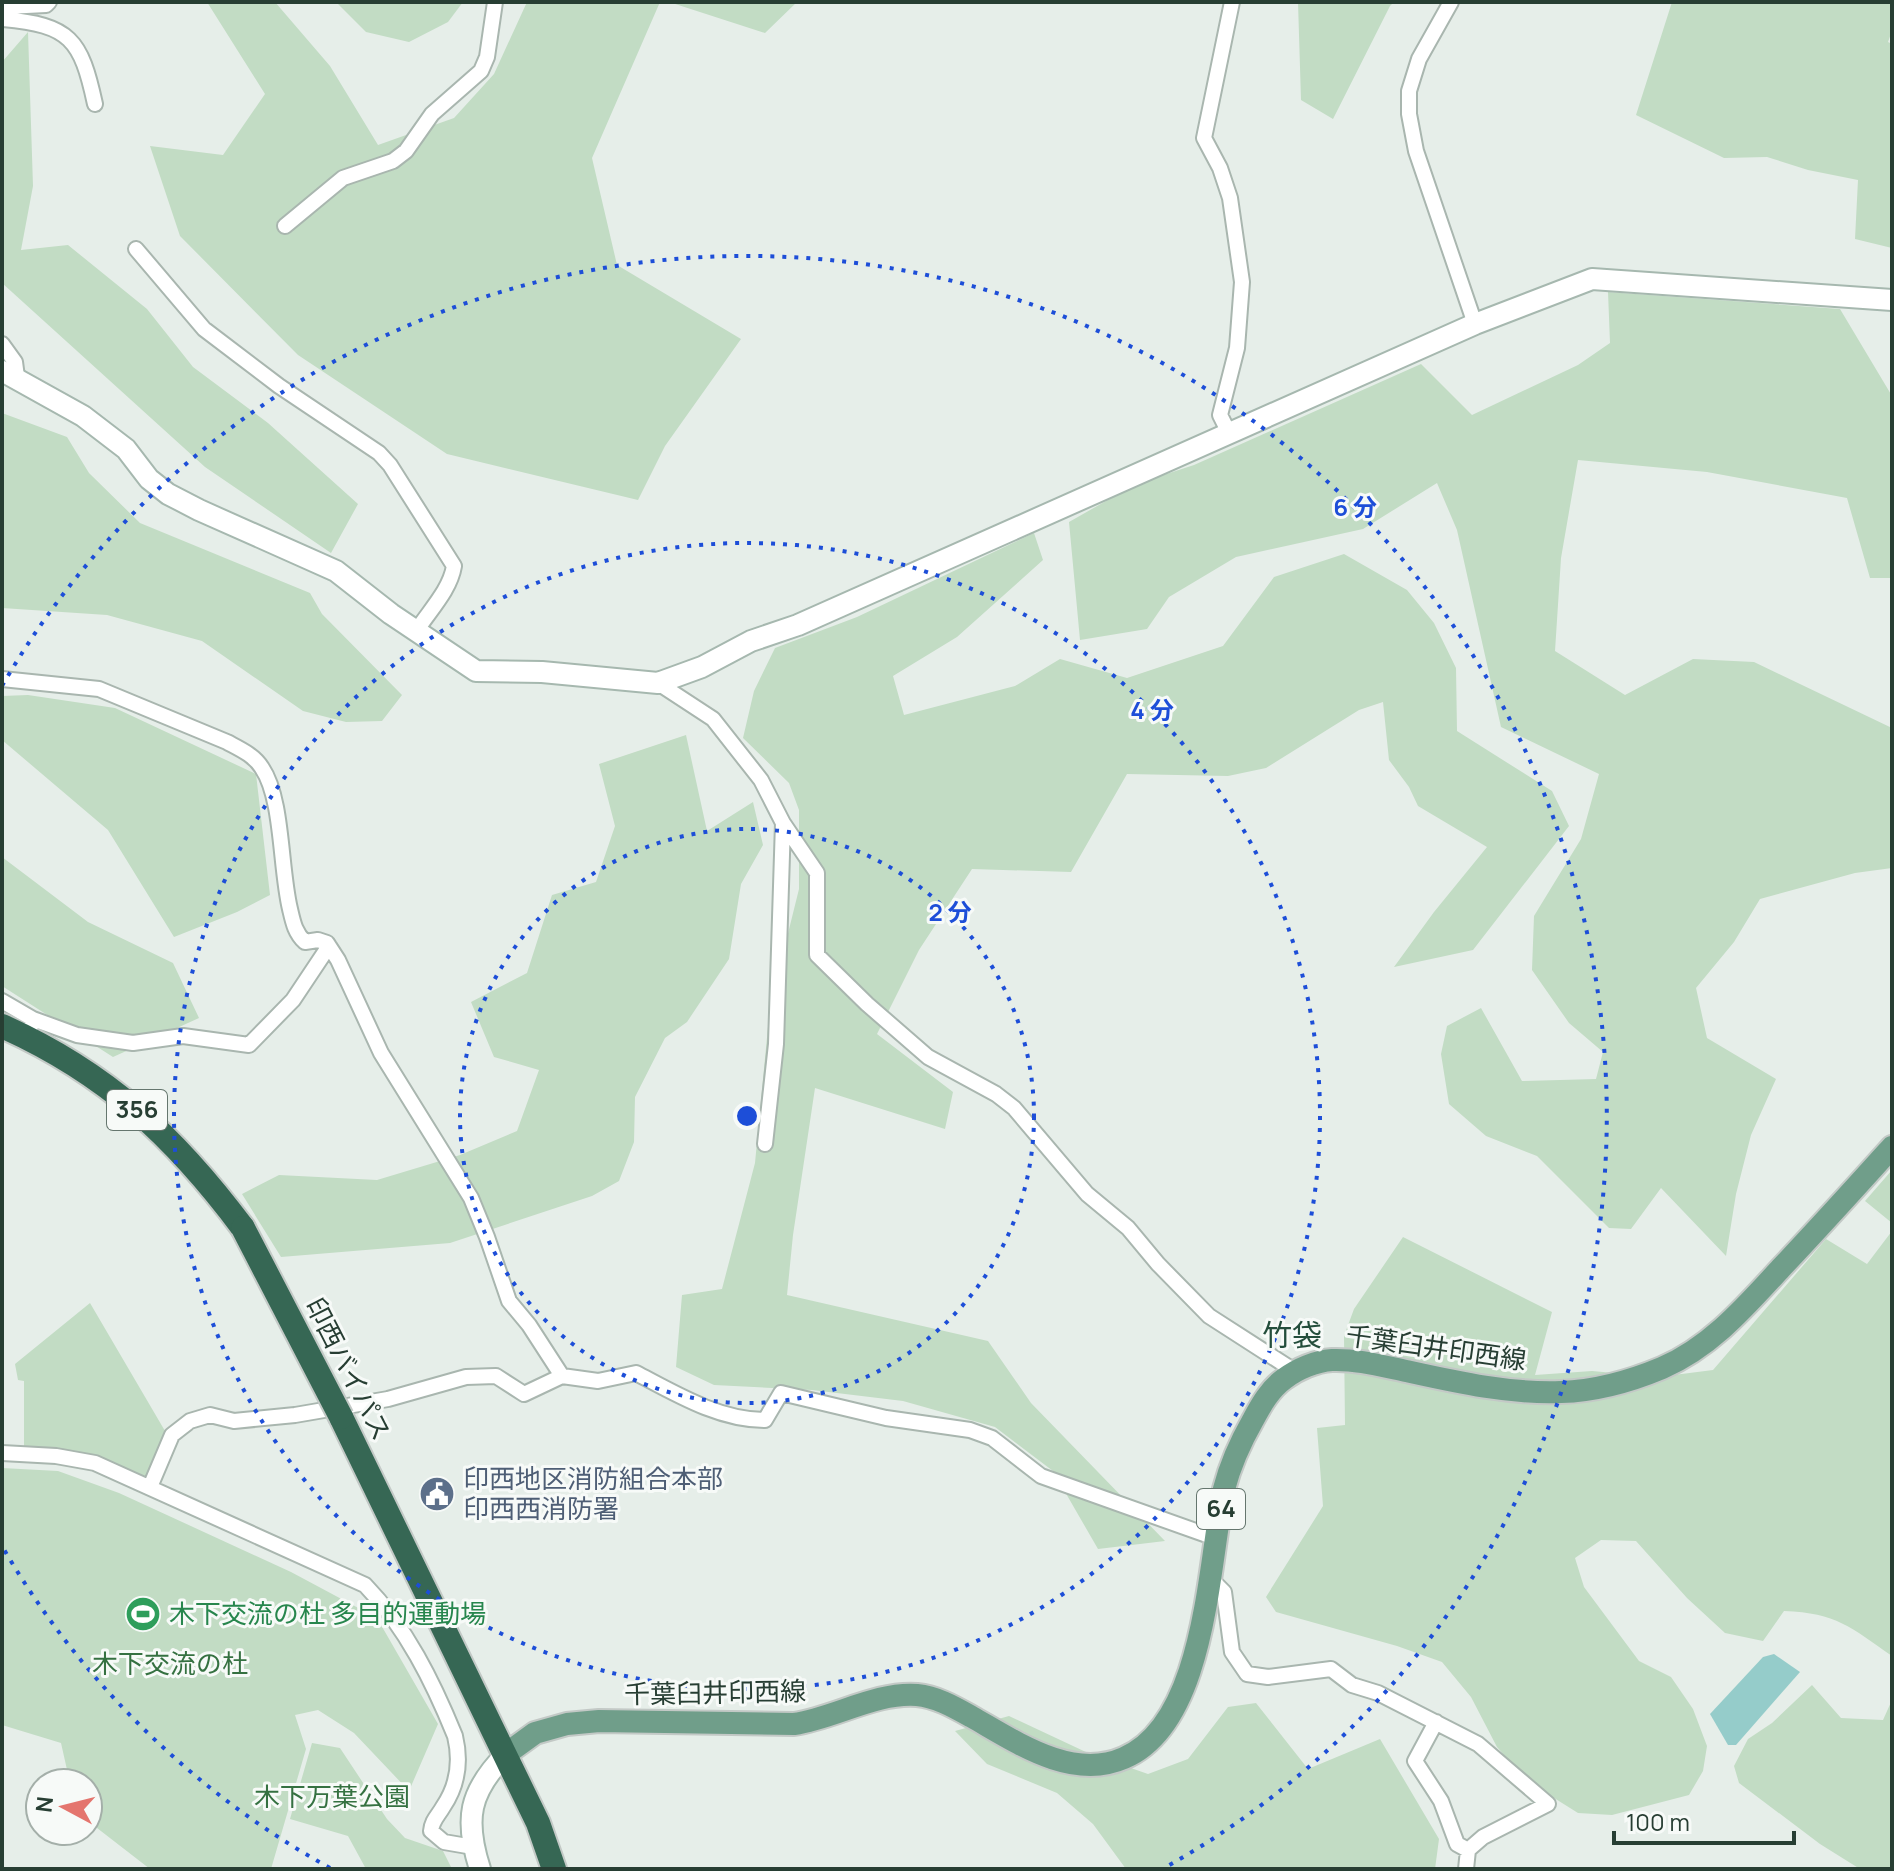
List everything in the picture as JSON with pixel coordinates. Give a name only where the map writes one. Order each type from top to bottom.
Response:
[{"type":"highway","name":"印西バイパス","points":[[2,1026],[30,1029],[147,1119],[201,1173],[243,1228],[341,1417],[506,1754],[538,1823],[554,1869]]},
{"type":"highway","name":"印西バイパス","points":[[538,1823],[559,1844],[572,1869]]},
{"type":"main road","name":"千葉臼井印西線","points":[[506,1754],[535,1733],[567,1724],[599,1721],[794,1724],[814,1721],[871,1702],[914,1695],[948,1704],[1062,1762],[1102,1765],[1122,1759],[1141,1749],[1157,1735],[1182,1692],[1211,1579],[1225,1484],[1248,1428],[1273,1389],[1296,1372],[1332,1360],[1497,1388],[1560,1392],[1599,1387],[1663,1367],[1696,1348],[1733,1320],[1892,1147]]},
{"type":"street","points":[[4,12],[49,2]]},
{"type":"street","points":[[285,226],[343,178],[393,161],[406,151],[432,114],[481,71],[487,57],[495,2]]},
{"type":"street","points":[[1229,433],[1220,415],[1237,348],[1242,282],[1230,198],[1220,168],[1204,138],[1232,2]]},
{"type":"street","points":[[1451,2],[1419,59],[1409,91],[1409,114],[1416,151],[1475,324]]},
{"type":"street","points":[[4,12],[44,23],[66,36],[87,66],[95,104]]},
{"type":"street","points":[[136,249],[204,329],[279,386],[379,453],[390,465],[454,566],[451,582],[417,630]]},
{"type":"street","points":[[2,344],[15,362],[10,374],[83,416],[126,449],[149,479],[168,494],[336,571],[447,654],[476,671],[542,672],[658,683],[702,667],[751,641],[798,625],[1475,324],[1592,279],[1892,300]]},
{"type":"street","points":[[2,679],[99,689],[227,742],[248,753],[262,767],[275,795],[284,887],[297,935],[305,942],[318,940],[329,946],[381,1053],[471,1198],[509,1301],[529,1325],[562,1376]]},
{"type":"street","points":[[658,683],[718,725],[761,780],[783,823],[817,873],[817,955],[928,1057],[996,1094],[1014,1108],[1087,1194],[1128,1228],[1209,1316],[1296,1372]]},
{"type":"street","points":[[765,1144],[776,1044],[783,823]]},
{"type":"street","points":[[2,1001],[30,1029],[133,1043],[183,1036],[249,1045],[293,1000],[329,946]]},
{"type":"street","points":[[150,1487],[172,1435],[190,1421],[210,1415],[234,1421],[295,1415],[388,1399],[466,1377],[496,1376],[524,1394],[562,1376],[598,1381],[636,1373],[686,1399],[744,1420],[765,1420],[781,1393],[886,1418],[970,1430],[992,1438],[1041,1476],[1218,1539]]},
{"type":"street","points":[[2,1453],[76,1458],[116,1471],[365,1585],[387,1607],[406,1636],[449,1720],[459,1753],[455,1781],[433,1820],[431,1831],[444,1842],[473,1847]]},
{"type":"street","points":[[1211,1579],[1224,1592],[1232,1652],[1247,1674],[1268,1677],[1331,1669],[1352,1685],[1378,1693],[1478,1744],[1548,1804],[1483,1837],[1468,1850],[1466,1869]]},
{"type":"street","points":[[1436,1722],[1415,1761],[1441,1801],[1457,1844],[1468,1850]]},
{"type":"street","points":[[480,1869],[473,1847],[471,1817],[477,1792],[488,1773],[506,1754]]},
{"type":"green space","points":[[207,2],[275,2],[330,66],[378,145],[454,118],[494,74],[527,2],[660,2],[592,158],[617,265],[741,339],[665,446],[638,500],[447,454],[298,355],[180,236],[150,146],[223,155],[265,94]]},
{"type":"green space","points":[[336,2],[463,2],[448,22],[409,42],[366,32]]},
{"type":"green space","points":[[669,2],[797,2],[765,33]]},
{"type":"green space","points":[[1298,2],[1394,2],[1333,119],[1301,100]]},
{"type":"green space","points":[[1672,2],[1892,2],[1892,31],[1888,42],[1892,44],[1892,248],[1855,239],[1858,180],[1808,170],[1767,157],[1724,158],[1636,115]]},
{"type":"green space","points":[[28,32],[33,186],[21,250],[68,245],[147,309],[193,367],[268,423],[358,504],[331,553],[205,467],[2,283],[2,62]]},
{"type":"green space","points":[[1608,292],[1840,309],[1892,396],[1892,578],[1870,578],[1847,498],[1707,472],[1578,460],[1561,558],[1555,651],[1625,695],[1693,659],[1754,662],[1892,728],[1892,868],[1855,873],[1760,899],[1734,942],[1696,988],[1707,1038],[1776,1079],[1751,1135],[1736,1194],[1726,1256],[1661,1188],[1631,1229],[1609,1228],[1537,1156],[1486,1136],[1449,1104],[1441,1054],[1447,1026],[1481,1008],[1522,1081],[1596,1079],[1603,1052],[1569,1023],[1532,970],[1534,916],[1581,839],[1599,774],[1501,727],[1457,530],[1437,483],[1363,529],[1236,557],[1169,597],[1147,629],[1080,640],[1069,522],[1136,484],[1194,465],[1421,364],[1472,415],[1578,365],[1610,343]]},
{"type":"green space","points":[[2,413],[67,437],[89,473],[140,523],[310,593],[322,614],[402,695],[382,721],[346,722],[303,711],[202,641],[107,615],[2,608]]},
{"type":"green space","points":[[1034,533],[1043,560],[957,637],[893,676],[904,715],[1015,686],[1060,659],[1127,678],[1223,646],[1274,577],[1344,554],[1407,590],[1434,623],[1456,668],[1457,731],[1552,791],[1569,826],[1473,950],[1394,967],[1487,847],[1418,806],[1409,787],[1389,760],[1383,702],[1359,710],[1266,768],[1228,776],[1127,774],[1071,872],[972,869],[919,950],[877,1034],[953,1092],[945,1129],[815,1088],[787,1295],[988,1341],[1031,1403],[1165,1541],[1098,1549],[1053,1471],[995,1427],[903,1401],[812,1390],[714,1385],[676,1367],[682,1295],[722,1289],[755,1163],[770,1006],[799,889],[799,810],[789,783],[743,738],[754,691],[775,648],[857,617]]},
{"type":"green space","points":[[28,695],[115,708],[256,774],[270,895],[174,937],[108,830],[2,740],[2,696]]},
{"type":"green space","points":[[686,735],[707,831],[753,802],[763,845],[741,884],[729,959],[687,1022],[665,1038],[635,1097],[634,1142],[619,1181],[592,1196],[450,1243],[281,1257],[242,1194],[279,1175],[377,1180],[460,1155],[517,1131],[539,1070],[494,1057],[471,1002],[527,973],[552,895],[596,882],[615,826],[599,764]]},
{"type":"green space","points":[[2,857],[88,922],[173,963],[199,1018],[113,1057],[2,986]]},
{"type":"green space","points":[[1892,1170],[1892,1223],[1865,1201]]},
{"type":"green space","points":[[1892,1231],[1892,1656],[1842,1623],[1802,1612],[1784,1611],[1763,1641],[1725,1633],[1687,1598],[1636,1541],[1601,1540],[1575,1558],[1584,1587],[1639,1661],[1671,1677],[1693,1709],[1707,1746],[1703,1771],[1689,1795],[1612,1815],[1578,1813],[1527,1781],[1497,1747],[1471,1697],[1442,1662],[1276,1612],[1266,1597],[1323,1506],[1317,1428],[1345,1425],[1344,1336],[1354,1309],[1403,1237],[1552,1312],[1535,1375],[1592,1371],[1658,1377],[1713,1370],[1826,1239],[1867,1264]]},
{"type":"green space","points":[[90,1303],[165,1431],[167,1440],[145,1479],[58,1450],[24,1447],[24,1381],[18,1380],[15,1364]]},
{"type":"green space","name":"木下交流の杜","points":[[2,1468],[58,1471],[119,1493],[291,1572],[377,1618],[438,1724],[409,1791],[354,1733],[318,1710],[295,1715],[306,1749],[271,1869],[150,1869],[104,1833],[104,1767],[66,1767],[61,1743],[2,1725]]},
{"type":"green space","points":[[1812,1685],[1841,1718],[1883,1720],[1892,1700],[1892,1869],[1860,1869],[1820,1844],[1739,1783],[1734,1766],[1748,1739],[1772,1723]]},
{"type":"green space","points":[[1256,1703],[1308,1769],[1380,1739],[1439,1839],[1435,1869],[1126,1869],[1093,1824],[1057,1793],[987,1764],[955,1731],[1009,1716],[1088,1753],[1148,1774],[1188,1759],[1228,1707]]},
{"type":"green space","name":"木下万葉公園","points":[[312,1743],[340,1748],[387,1819],[405,1838],[443,1851],[452,1869],[366,1869],[348,1836],[290,1819]]},
{"type":"water","points":[[1774,1654],[1800,1672],[1736,1745],[1728,1745],[1710,1714],[1763,1657]]},
{"type":"place","name":"印西地区消防組合本部 印西西消防署","points":[[437,1494]]},
{"type":"place","name":"木下交流の杜 多目的運動場","points":[[143,1614]]},
{"type":"district","name":"竹袋","points":[[1292,1336]]}]
